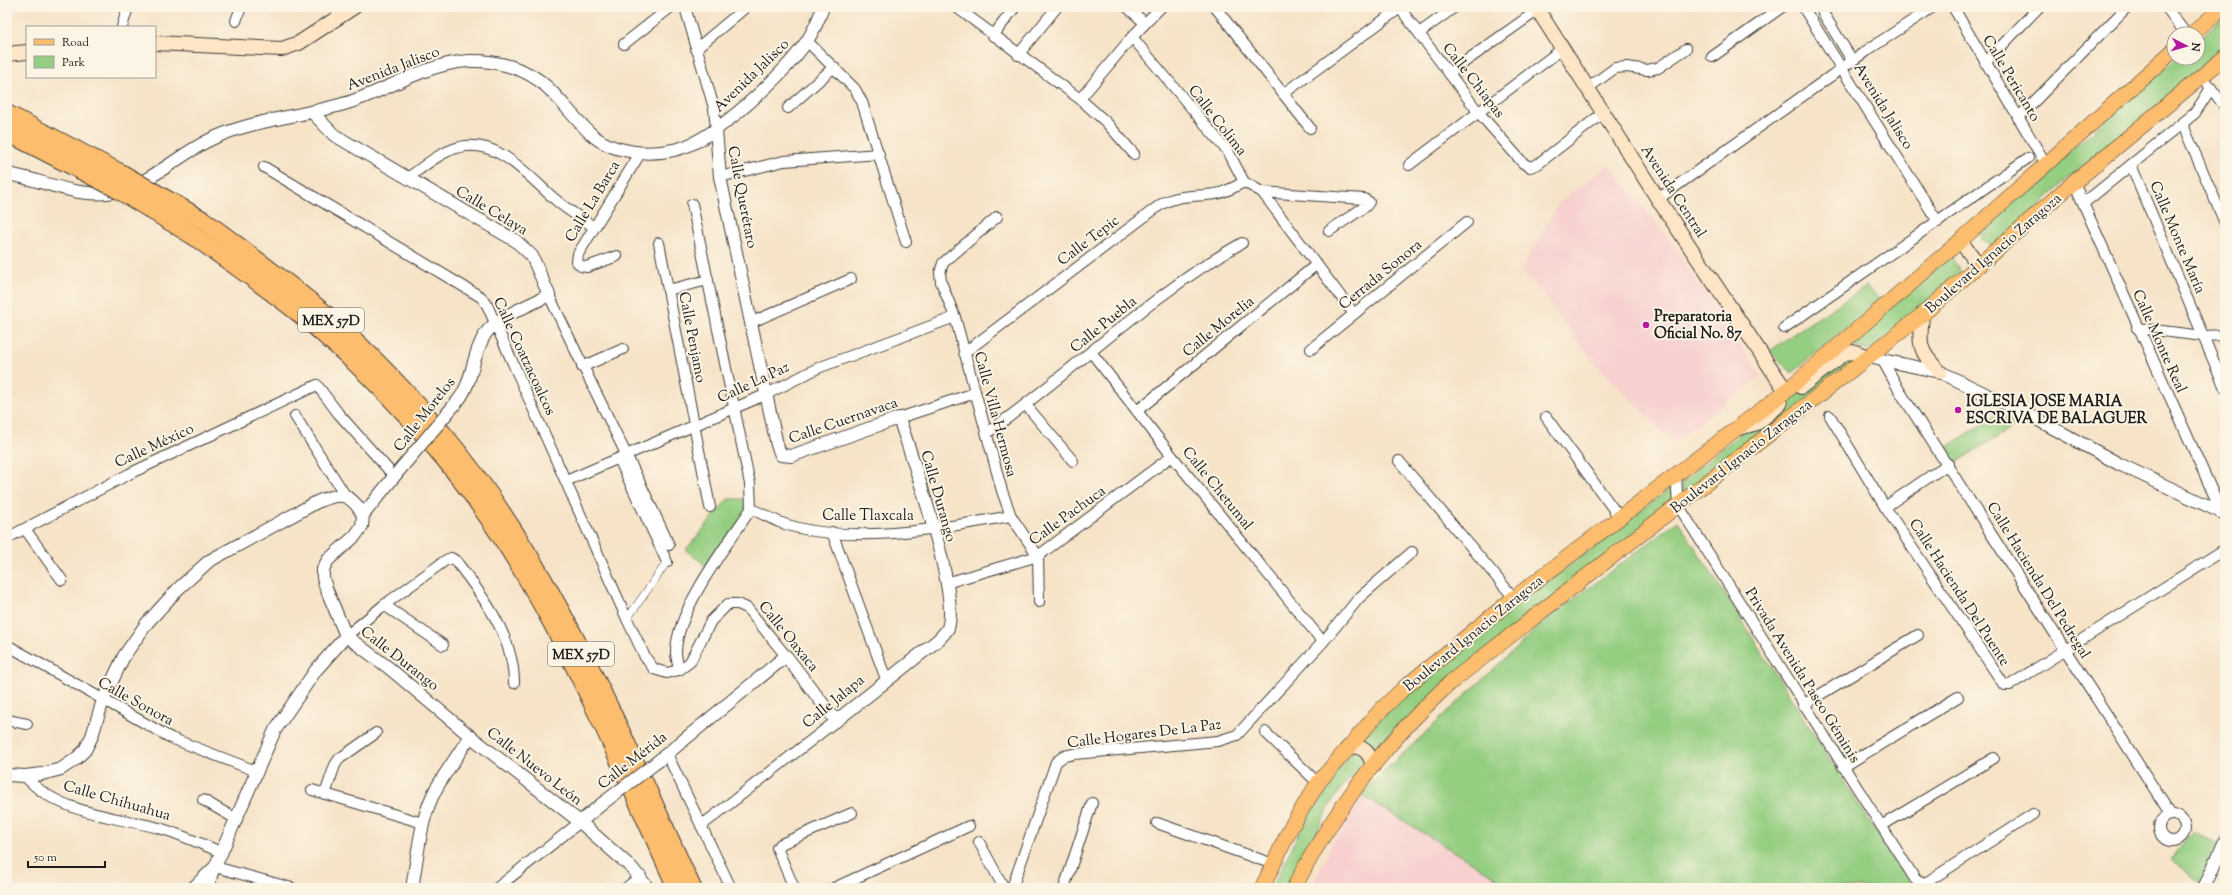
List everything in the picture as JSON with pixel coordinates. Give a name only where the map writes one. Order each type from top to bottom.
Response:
[{"type":"highway","name":"MEX 57D","points":[[7,114],[122,174],[204,222],[288,284],[332,320],[394,380],[438,430],[488,495],[514,531],[550,591],[612,715],[692,888]]},
{"type":"highway","name":"MEX 57D","points":[[7,132],[116,188],[194,236],[264,286],[304,317],[343,351],[435,446],[476,502],[538,598],[569,656],[677,888]]},
{"type":"main road","points":[[156,43],[282,49],[299,43],[354,7]]},
{"type":"main road","points":[[2201,26],[2223,7]]},
{"type":"main road","name":"Avenida Central","points":[[1537,9],[1658,199],[1786,391]]},
{"type":"main road","points":[[7,54],[26,52]]},
{"type":"main road","name":"Boulevard Ignacio Zaragoza","points":[[1262,888],[1302,806],[1318,783],[1346,750],[1404,688],[1514,598],[1786,391],[1960,241],[2166,57]]},
{"type":"main road","name":"Boulevard Ignacio Zaragoza","points":[[1294,888],[1317,844],[1339,810],[1373,766],[1412,720],[1451,682],[1922,315],[2074,183],[2207,82],[2225,57]]},
{"type":"main road","points":[[1960,241],[1979,265]]},
{"type":"main road","points":[[1922,315],[1920,331],[1923,353],[1940,372]]},
{"type":"main road","points":[[1739,428],[1757,423],[1842,354],[1852,351],[1868,357]]},
{"type":"main road","points":[[1346,750],[1352,746],[1364,749],[1371,758],[1373,766]]},
{"type":"street","points":[[122,26],[128,7]]},
{"type":"street","points":[[236,21],[241,7]]},
{"type":"street","points":[[624,44],[671,7]]},
{"type":"street","name":"Calle Querétaro","points":[[685,7],[714,108],[720,177],[767,394]]},
{"type":"street","points":[[696,49],[746,7]]},
{"type":"street","name":"Avenida Jalisco","points":[[7,174],[22,176],[85,193],[111,193],[133,187],[156,175],[216,137],[353,101],[450,64],[490,62],[512,67],[531,75],[547,87],[591,134],[615,148],[641,152],[660,152],[681,148],[716,130],[740,111],[793,58],[807,41],[816,26],[824,7]]},
{"type":"street","points":[[956,7],[1018,55],[1080,99],[1106,122],[1134,154]]},
{"type":"street","points":[[993,36],[1015,7]]},
{"type":"street","points":[[1018,55],[1057,7]]},
{"type":"street","points":[[1127,7],[1145,23]]},
{"type":"street","points":[[1080,99],[1132,37],[1162,7]]},
{"type":"street","points":[[1215,7],[1310,128]]},
{"type":"street","points":[[1419,34],[1455,7]]},
{"type":"street","points":[[1712,57],[1782,7]]},
{"type":"street","name":"Avenida Jalisco","points":[[1803,7],[1938,222]]},
{"type":"street","points":[[1823,7],[1823,13],[1852,60]]},
{"type":"street","points":[[1658,199],[1840,68],[1933,7]]},
{"type":"street","name":"Calle Pericanto","points":[[1953,7],[2046,164]]},
{"type":"street","points":[[1985,63],[2039,7]]},
{"type":"street","points":[[2018,118],[2127,7]]},
{"type":"street","points":[[2166,7],[2180,26]]},
{"type":"street","points":[[1283,94],[1399,8]]},
{"type":"street","name":"Calle Chiapas","points":[[1399,8],[1479,113],[1523,163],[1530,167],[1538,164],[1604,113]]},
{"type":"street","points":[[1449,73],[1537,9]]},
{"type":"street","name":"Calle Colima","points":[[1132,37],[1229,153],[1244,182]]},
{"type":"street","points":[[807,41],[855,89],[862,102],[906,242]]},
{"type":"street","points":[[1409,165],[1562,49]]},
{"type":"street","points":[[1588,88],[1615,68],[1627,67],[1647,70],[1658,68],[1686,49]]},
{"type":"street","points":[[788,108],[834,67]]},
{"type":"street","points":[[2207,82],[2225,107]]},
{"type":"street","points":[[2084,203],[2199,108],[2207,82]]},
{"type":"street","name":"Calle Celaya","points":[[312,112],[334,135],[525,248],[532,256],[624,457]]},
{"type":"street","points":[[2182,123],[2225,223]]},
{"type":"street","points":[[408,178],[442,154],[460,147],[479,146],[498,153],[514,163],[557,201],[594,227]]},
{"type":"street","name":"Calle La Barca","points":[[617,256],[587,267],[581,266],[577,262],[578,254],[641,152]]},
{"type":"street","points":[[720,177],[784,161],[879,154]]},
{"type":"street","points":[[1784,328],[2028,158]]},
{"type":"street","name":"Calle Monte María","points":[[2131,164],[2225,388]]},
{"type":"street","name":"Calle Coatzacoalcos","points":[[264,167],[473,291],[487,305],[494,324],[645,657],[654,669],[667,673],[679,670]]},
{"type":"street","name":"Avenida Jalisco","points":[[7,168],[22,176]]},
{"type":"street","points":[[1244,182],[1262,192],[1354,314]]},
{"type":"street","name":"Calle Tepic","points":[[964,353],[1160,205],[1178,197],[1215,194],[1228,191],[1244,182]]},
{"type":"street","name":"Calle Monte Real","points":[[2074,183],[2084,203],[2137,328],[2224,515]]},
{"type":"street","points":[[1262,192],[1364,199],[1369,202],[1366,206],[1329,231]]},
{"type":"street","points":[[679,670],[676,652],[679,634],[689,609],[699,589],[752,509],[750,484],[692,204]]},
{"type":"street","name":"Calle Villa Hermosa","points":[[997,217],[943,263],[940,273],[941,282],[955,317],[997,475],[1011,516],[1038,556]]},
{"type":"street","name":"Cerrada Sonora","points":[[1311,349],[1468,222]]},
{"type":"street","name":"Calle Penjamo","points":[[659,243],[710,507]]},
{"type":"street","name":"Calle Puebla","points":[[987,433],[1026,405],[1187,276],[1242,243]]},
{"type":"street","name":"Calle Morelia","points":[[1137,411],[1317,264]]},
{"type":"street","points":[[752,322],[851,279]]},
{"type":"street","points":[[668,290],[708,280]]},
{"type":"street","points":[[494,324],[549,295]]},
{"type":"street","name":"Calle La Paz","points":[[566,481],[767,394],[818,368],[955,317]]},
{"type":"street","name":"Calle Morelos","points":[[323,569],[328,560],[355,536],[362,526],[363,515],[464,394],[469,384],[480,345],[486,333],[494,324]]},
{"type":"street","points":[[2137,328],[2203,336],[2225,335]]},
{"type":"street","points":[[582,367],[624,349]]},
{"type":"street","name":"Calle Chetumal","points":[[1091,352],[1172,456],[1323,642]]},
{"type":"street","points":[[1868,357],[1940,372],[2031,416],[2120,464],[2224,515]]},
{"type":"street","name":"Calle Hacienda Del Pedregal","points":[[1882,361],[1898,390],[1948,464],[2065,651],[2171,815]]},
{"type":"street","name":"Calle México","points":[[7,538],[129,474],[317,385],[338,413],[396,475]]},
{"type":"street","name":"Calle Cuernavaca","points":[[767,394],[777,445],[781,455],[791,456],[975,393]]},
{"type":"street","points":[[1026,405],[1073,461]]},
{"type":"street","points":[[295,416],[345,496]]},
{"type":"street","name":"Calle Hacienda Del Puente","points":[[1830,416],[1885,507],[2004,685],[2010,685],[2225,549]]},
{"type":"street","points":[[1546,417],[1620,518]]},
{"type":"street","name":"Calle Durango","points":[[899,418],[933,530],[946,583]]},
{"type":"street","name":"Calle Pachuca","points":[[946,583],[1038,556],[1172,456]]},
{"type":"street","points":[[624,457],[669,546]]},
{"type":"street","points":[[624,457],[667,562],[627,619]]},
{"type":"street","points":[[1398,461],[1514,598]]},
{"type":"street","points":[[1885,507],[1948,464]]},
{"type":"street","name":"Privada Avenida Paseo Géminis","points":[[1676,476],[1678,505],[1803,705],[1915,879],[1920,883],[1927,882],[2033,814]]},
{"type":"street","points":[[7,775],[25,776],[61,769],[76,759],[85,750],[92,736],[103,700],[124,656],[147,623],[178,589],[209,561],[316,502],[331,496],[345,496],[356,502],[363,515]]},
{"type":"street","name":"Calle Tlaxcala","points":[[752,509],[780,522],[832,532],[866,533],[933,530],[1011,516]]},
{"type":"street","points":[[26,529],[62,580]]},
{"type":"street","points":[[832,532],[886,679]]},
{"type":"street","name":"Calle Hogares De La Paz","points":[[1012,888],[1056,762],[1064,756],[1074,754],[1228,739],[1244,728],[1323,642],[1359,598],[1412,552]]},
{"type":"street","points":[[1038,556],[1039,602]]},
{"type":"street","points":[[208,888],[215,867],[275,730],[292,703],[346,636],[384,605],[446,560],[451,558],[456,561],[489,607],[511,654],[514,666],[514,683]]},
{"type":"street","name":"Calle Durango","points":[[323,569],[323,578],[326,588],[346,636],[399,676],[470,736]]},
{"type":"street","name":"Calle Jalapa","points":[[701,826],[836,721],[886,679],[938,640],[948,629],[950,614],[946,583]]},
{"type":"street","name":"Calle Oaxaca","points":[[679,670],[690,662],[711,621],[728,604],[738,604],[747,608],[836,721]]},
{"type":"street","points":[[384,605],[442,645]]},
{"type":"street","points":[[1803,705],[1918,635]]},
{"type":"street","name":"Calle Sonora","points":[[7,646],[171,738],[256,772]]},
{"type":"street","name":"Calle Mérida","points":[[497,888],[667,754],[786,656]]},
{"type":"street","points":[[1843,767],[1958,697]]},
{"type":"street","points":[[7,720],[27,724]]},
{"type":"street","points":[[1265,732],[1318,783]]},
{"type":"street","points":[[325,794],[339,759],[376,733]]},
{"type":"street","points":[[412,888],[423,823],[436,789],[470,736]]},
{"type":"street","name":"Calle Nuevo León","points":[[470,736],[580,822],[641,876],[648,888]]},
{"type":"street","points":[[667,754],[731,888]]},
{"type":"street","points":[[1882,826],[1994,758]]},
{"type":"street","name":"Calle Chihuahua","points":[[25,776],[41,791],[69,805],[171,832],[222,852]]},
{"type":"street","points":[[312,790],[423,823]]},
{"type":"street","points":[[203,800],[236,819]]},
{"type":"street","points":[[1064,888],[1092,803]]},
{"type":"street","points":[[794,888],[777,848],[782,844],[852,813]]},
{"type":"street","points":[[1157,823],[1273,864]]},
{"type":"street","points":[[834,888],[969,826]]},
{"type":"street","points":[[2206,887],[2225,841]]},
{"type":"street","points":[[979,842],[1004,888]]},
{"type":"street","points":[[193,888],[215,867]]},
{"type":"street","points":[[215,867],[292,888]]},
{"type":"street","points":[[626,888],[641,876]]},
{"type":"shaded area","name":"Preparatoria Oficial No. 87","points":[[1609,164],[1673,244],[1761,376],[1673,442],[1593,361],[1538,288],[1521,270],[1559,203]]},
{"type":"shaded area","points":[[1360,794],[1513,888],[1311,888],[1347,814]]},
{"type":"green space","points":[[2225,16],[2225,52],[2077,170],[1998,245],[1989,244],[1982,240],[1982,229],[1986,224],[2168,66],[2206,66],[2206,33]]},
{"type":"green space","points":[[1951,256],[1962,274],[1869,351],[1847,345]]},
{"type":"green space","points":[[1867,286],[1880,299],[1792,373],[1770,351],[1796,332]]},
{"type":"green space","points":[[1853,355],[1861,360],[1683,498],[1682,482],[1742,432],[1768,419],[1841,359]]},
{"type":"green space","points":[[2001,412],[2023,421],[1955,463],[1946,448]]},
{"type":"green space","points":[[1671,487],[1676,504],[1570,584],[1376,759],[1374,748],[1359,741],[1398,701],[1502,614],[1571,565]]},
{"type":"green space","points":[[728,499],[748,499],[749,509],[709,568],[686,550]]},
{"type":"green space","points":[[1678,521],[1912,888],[1513,888],[1360,794],[1545,621]]},
{"type":"green space","points":[[1355,749],[1371,758],[1360,773],[1352,777],[1342,787],[1331,803],[1289,888],[1272,888],[1317,796]]},
{"type":"green space","points":[[2192,832],[2223,846],[2205,886],[2171,860]]},
{"type":"place","name":"Preparatoria Oficial No. 87","points":[[1646,325]]},
{"type":"place","name":"IGLESIA JOSE MARIA ESCRIVA DE BALAGUER","points":[[1958,410]]}]
